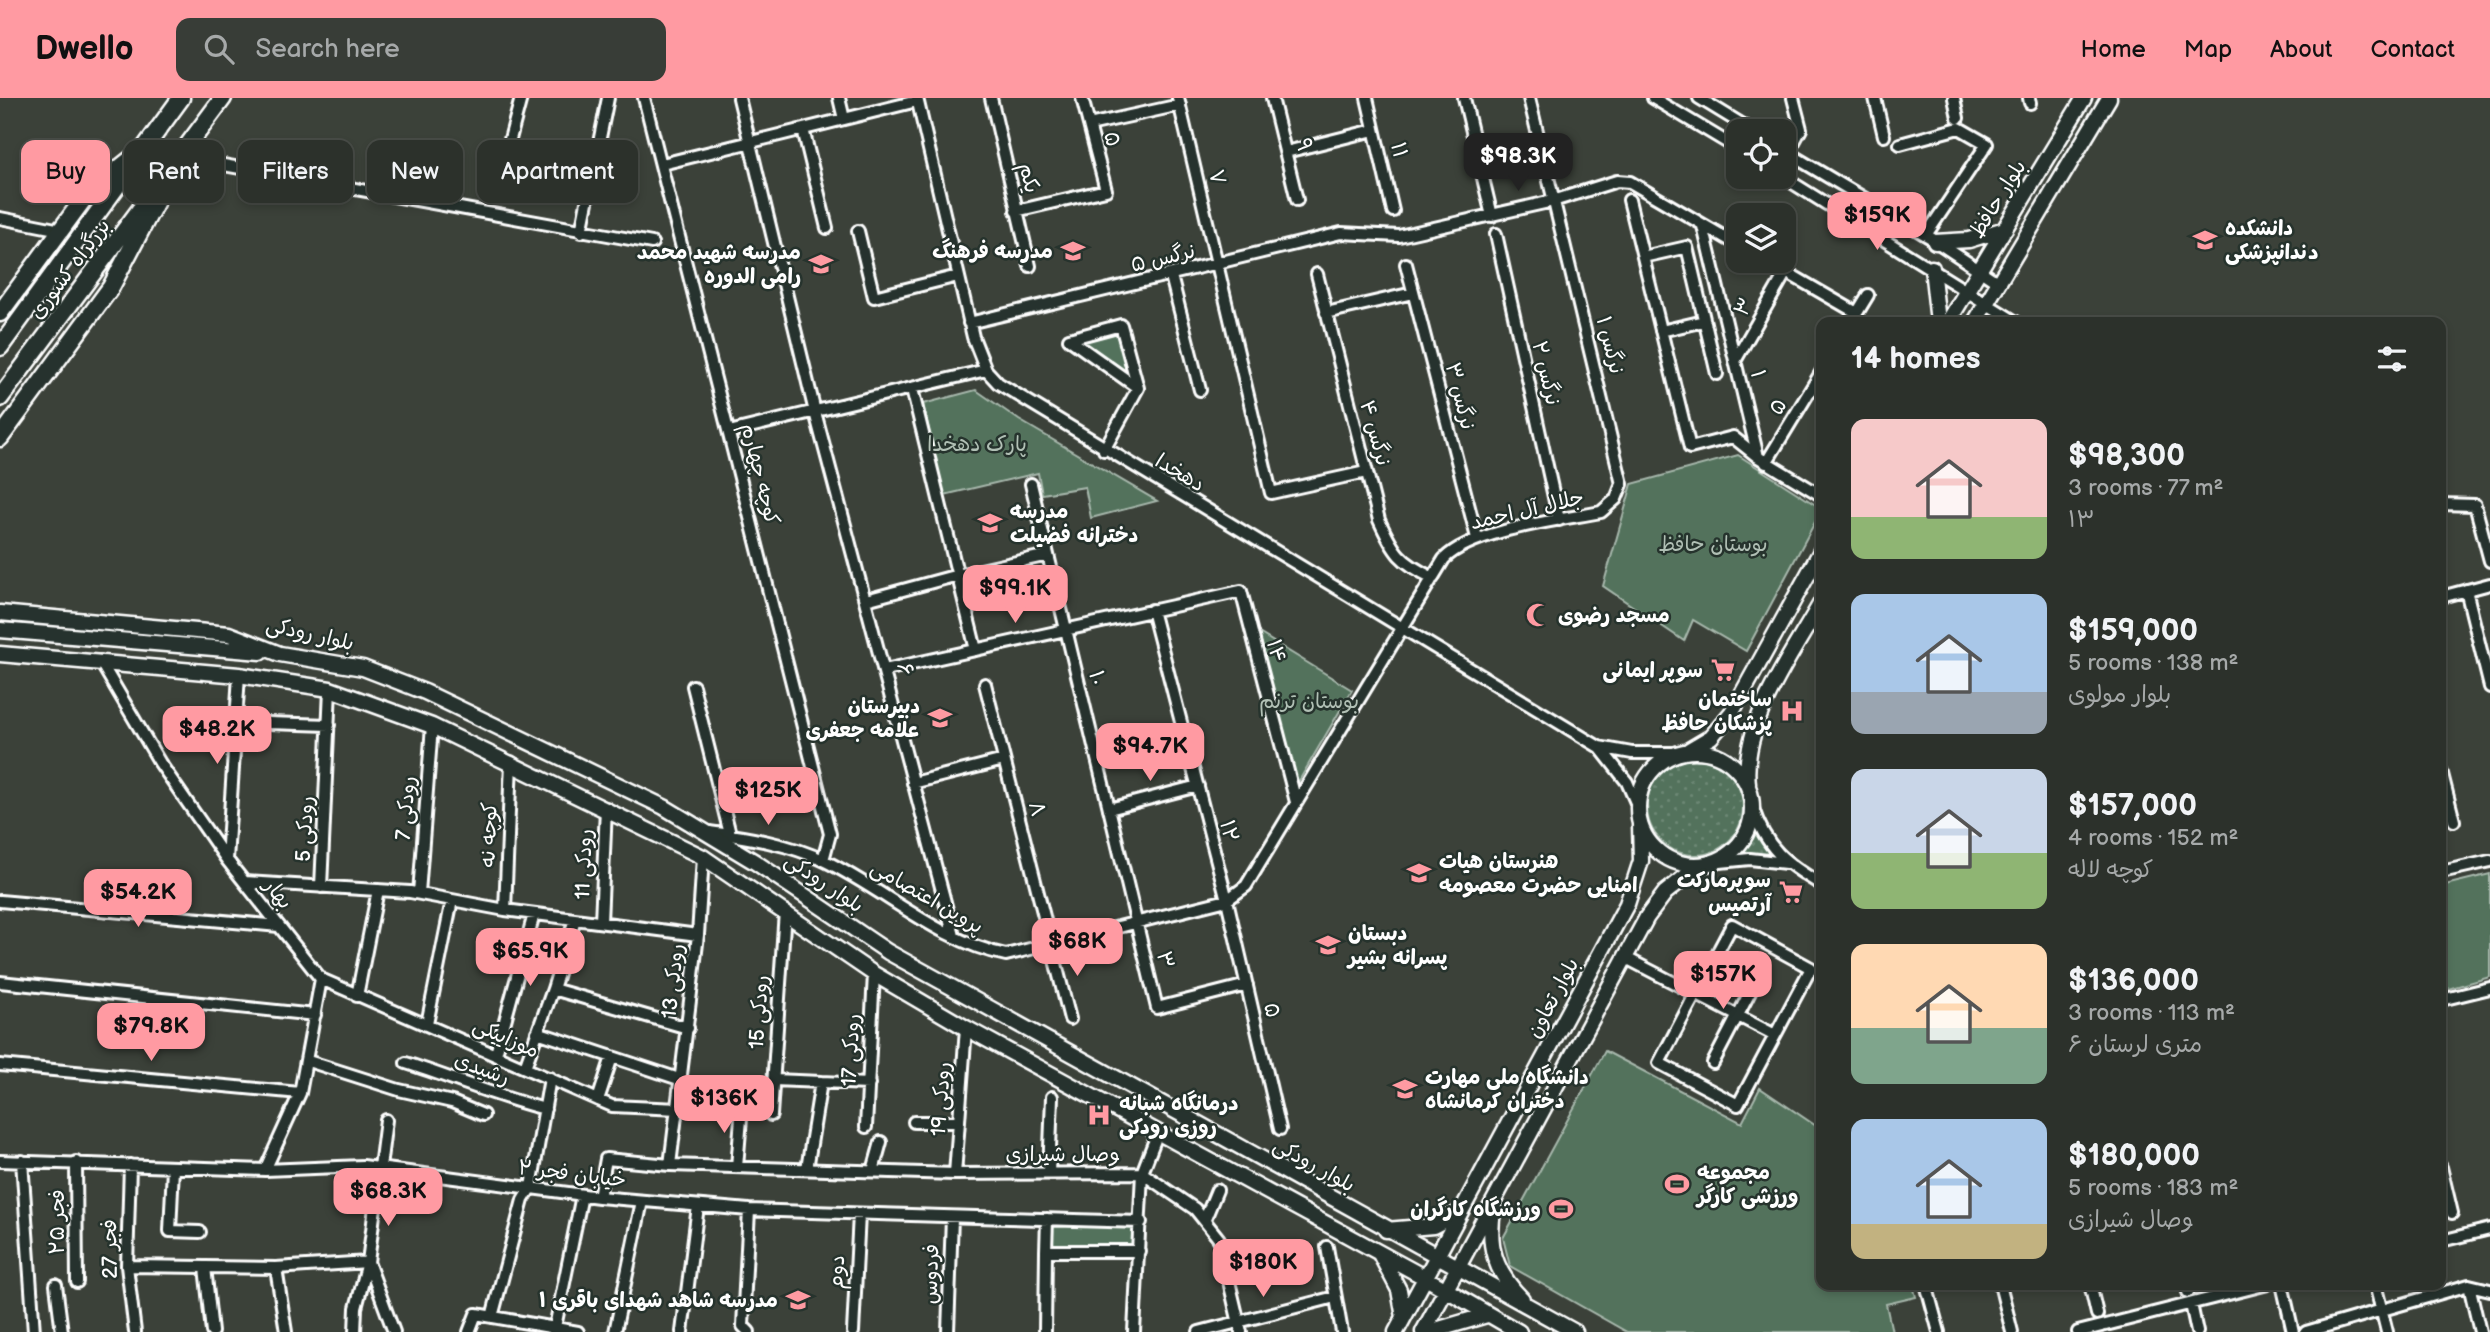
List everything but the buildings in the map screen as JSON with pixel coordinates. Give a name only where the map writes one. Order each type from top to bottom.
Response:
[{"type":"highway","name":"بزرگراه کشوری","points":[[154,140],[181,98]]},
{"type":"highway","name":"بزرگراه کشوری","points":[[192,140],[223,98]]},
{"type":"highway","points":[[0,313],[88,193],[124,165]]},
{"type":"highway","name":"بزرگراه کشوری","points":[[0,347],[124,180]]},
{"type":"highway","name":"بزرگراه کشوری","points":[[0,398],[146,203]]},
{"type":"highway","points":[[0,438],[111,287],[156,203]]},
{"type":"main road","name":"بلوار حافظ","points":[[1951,317],[2084,98]]},
{"type":"main road","name":"بلوار حافظ","points":[[1978,317],[2109,98]]},
{"type":"main road","points":[[1931,239],[1976,239],[2005,229]]},
{"type":"main road","points":[[1931,268],[1937,317]]},
{"type":"main road","points":[[1705,864],[1680,863],[1662,855],[1648,841],[1640,824],[1637,807],[1646,777],[1657,765],[1711,737],[1732,712],[1816,560]]},
{"type":"main road","points":[[1423,1332],[1658,901],[1705,864],[1730,853],[1741,842],[1750,821],[1752,806],[1746,759],[1753,729],[1816,612]]},
{"type":"main road","name":"بلوار رودکی","points":[[0,613],[229,634],[279,654],[363,668],[425,692],[664,807],[706,831],[888,952],[1456,1269],[1575,1332]]},
{"type":"main road","points":[[0,629],[279,654]]},
{"type":"main road","points":[[0,654],[239,674],[330,689],[432,726],[703,857],[874,974],[966,1028],[1426,1278],[1519,1332]]},
{"type":"main road","points":[[1683,752],[1704,751],[1725,759],[1737,769],[1749,789]]},
{"type":"main road","name":"بلوار تعاون","points":[[1396,1332],[1634,891],[1641,861],[1640,824]]},
{"type":"main road","points":[[874,974],[888,952]]},
{"type":"main road","points":[[1497,1193],[1491,1223],[1491,1251],[1505,1279],[1531,1307]]},
{"type":"main road","points":[[1386,1230],[1433,1226],[1464,1209]]},
{"type":"main road","points":[[1380,1253],[1399,1290],[1404,1317]]},
{"type":"main road","points":[[1429,1332],[1487,1315]]},
{"type":"street","points":[[509,140],[520,98]]},
{"type":"street","points":[[581,232],[608,98]]},
{"type":"street","name":"کوچه چهارم","points":[[643,98],[662,164],[830,834],[823,860]]},
{"type":"street","name":"۶","points":[[739,98],[816,412],[954,936]]},
{"type":"street","points":[[839,98],[844,119]]},
{"type":"street","name":"یکم","points":[[991,98],[1030,265]]},
{"type":"street","name":"۵","points":[[1016,211],[1106,190],[1082,98]]},
{"type":"street","name":"۹","points":[[1272,98],[1297,200]]},
{"type":"street","name":"۱۱","points":[[1367,98],[1393,211]]},
{"type":"street","points":[[1464,98],[1492,216]]},
{"type":"street","name":"نرگس ۱","points":[[1529,98],[1619,463],[1622,484],[1616,499]]},
{"type":"street","points":[[1653,98],[1726,142]]},
{"type":"street","points":[[1672,110],[1679,98]]},
{"type":"street","points":[[1699,98],[1733,119]]},
{"type":"street","points":[[1793,98],[1801,129],[1796,137]]},
{"type":"street","points":[[1875,98],[1884,135]]},
{"type":"street","points":[[1954,98],[1958,118]]},
{"type":"street","points":[[662,164],[917,99]]},
{"type":"street","name":"دهخدا","points":[[917,99],[969,323],[986,370],[1009,392],[1599,747]]},
{"type":"street","points":[[1089,125],[1179,102]]},
{"type":"street","name":"۷","points":[[1179,102],[1219,265]]},
{"type":"street","points":[[1900,144],[1959,128],[1987,144],[1931,239]]},
{"type":"street","points":[[803,129],[827,228]]},
{"type":"street","points":[[1286,152],[1374,130]]},
{"type":"street","points":[[1796,158],[1997,282]]},
{"type":"street","points":[[224,165],[652,243]]},
{"type":"street","points":[[1219,265],[1341,233],[1399,236],[1492,216],[1623,181],[1726,238]]},
{"type":"street","points":[[1796,185],[1986,302],[2003,317]]},
{"type":"street","points":[[1629,200],[1690,448],[1733,437],[1762,460],[1816,492]]},
{"type":"street","points":[[0,218],[61,230]]},
{"type":"street","name":"۱","points":[[1703,226],[1762,460]]},
{"type":"street","points":[[858,231],[874,297],[958,276]]},
{"type":"street","name":"نرگس ۲","points":[[1496,234],[1559,520]]},
{"type":"street","points":[[1643,257],[1687,247],[1717,374]]},
{"type":"street","name":"نرگس ۳","points":[[1406,264],[1477,538]]},
{"type":"street","name":"نرگس ۵","points":[[969,323],[1219,265],[1271,494],[1366,472]]},
{"type":"street","name":"۳","points":[[1735,361],[1785,273]]},
{"type":"street","points":[[1788,273],[1854,317],[1868,295]]},
{"type":"street","name":"نرگس ۴","points":[[1317,274],[1379,520],[1393,551],[1407,566],[1433,578]]},
{"type":"street","points":[[1171,276],[1200,390]]},
{"type":"street","points":[[1326,313],[1413,293]]},
{"type":"street","points":[[1661,331],[1704,321]]},
{"type":"street","points":[[1104,450],[1139,388],[1121,325],[1069,339],[1139,388]]},
{"type":"street","points":[[729,432],[986,370]]},
{"type":"street","name":"۵","points":[[1762,460],[1816,380]]},
{"type":"street","points":[[912,389],[976,650]]},
{"type":"street","name":"۱۰","points":[[1031,484],[1137,922]]},
{"type":"street","name":"جلال آل احمد","points":[[1401,629],[1454,549],[1477,538],[1601,512],[1616,499]]},
{"type":"street","points":[[2446,504],[2475,505],[2490,561]]},
{"type":"street","points":[[866,600],[958,575],[1048,555]]},
{"type":"street","points":[[2446,596],[2490,584]]},
{"type":"street","points":[[2466,590],[2490,687]]},
{"type":"street","name":"۱۴","points":[[1152,610],[1241,591],[1296,802]]},
{"type":"street","points":[[885,670],[1152,610]]},
{"type":"street","name":"۱۲","points":[[1152,610],[1227,900]]},
{"type":"street","points":[[1227,900],[1246,886],[1401,629]]},
{"type":"street","name":"بهار","points":[[100,661],[160,763],[227,860],[321,979]]},
{"type":"street","points":[[227,860],[239,674]]},
{"type":"street","name":"۸","points":[[985,684],[1053,944]]},
{"type":"street","points":[[693,686],[730,834]]},
{"type":"street","name":"رودکی 5","points":[[321,887],[330,689]]},
{"type":"street","points":[[235,722],[329,724]]},
{"type":"street","name":"رودکی 7","points":[[419,893],[432,726]]},
{"type":"street","points":[[1599,747],[1632,753],[1683,752]]},
{"type":"street","points":[[1599,747],[1624,776],[1637,807]]},
{"type":"street","points":[[913,783],[1003,760]]},
{"type":"street","name":"کوچه نه","points":[[505,910],[511,762]]},
{"type":"street","points":[[1109,809],[1198,786]]},
{"type":"street","points":[[2446,790],[2454,821]]},
{"type":"street","points":[[1752,806],[1761,831],[1786,863],[1816,881]]},
{"type":"street","name":"رودکی 11","points":[[601,922],[606,808]]},
{"type":"street","name":"پروین اعتصامی","points":[[706,831],[730,834],[823,860],[954,936],[983,951],[1006,955],[1227,900]]},
{"type":"street","name":"رودکی 13","points":[[670,1165],[679,1109],[698,935],[703,857]]},
{"type":"street","points":[[1705,864],[1750,859],[1786,863]]},
{"type":"street","points":[[2446,871],[2490,861]]},
{"type":"street","points":[[245,882],[419,893],[505,910],[698,935]]},
{"type":"street","points":[[357,996],[378,890]]},
{"type":"street","points":[[426,1024],[452,900]]},
{"type":"street","name":"۵","points":[[1227,900],[1280,1129]]},
{"type":"street","points":[[0,901],[279,926]]},
{"type":"street","name":"رودکی 15","points":[[771,1115],[785,911]]},
{"type":"street","points":[[496,1054],[534,914]]},
{"type":"street","points":[[525,1067],[575,919]]},
{"type":"street","name":"۳","points":[[1137,922],[1157,1008],[1247,985]]},
{"type":"street","points":[[1732,925],[1811,968],[1738,1105],[1659,1063],[1694,995],[1732,925]]},
{"type":"street","points":[[1053,944],[1070,1019]]},
{"type":"street","points":[[1626,958],[1775,1035]]},
{"type":"street","points":[[1713,1063],[1760,972]]},
{"type":"street","name":"رودکی 17","points":[[866,1127],[874,974]]},
{"type":"street","points":[[265,1170],[299,1093],[308,1061],[321,979]]},
{"type":"street","name":"موزاییکی","points":[[321,979],[612,1106],[679,1109]]},
{"type":"street","points":[[0,982],[315,1015]]},
{"type":"street","points":[[2446,999],[2490,988]]},
{"type":"street","points":[[552,989],[688,1028]]},
{"type":"street","name":"رودکی 19","points":[[955,1174],[966,1028]]},
{"type":"street","points":[[537,1032],[682,1080]]},
{"type":"street","points":[[598,1100],[612,1057]]},
{"type":"street","points":[[308,1061],[397,1089],[452,1102],[483,1115]]},
{"type":"street","name":"رشیدی","points":[[406,1063],[467,1082],[502,1098],[545,1109]]},
{"type":"street","points":[[0,1066],[299,1093]]},
{"type":"street","points":[[492,1317],[523,1200],[531,1187],[550,1079]]},
{"type":"street","points":[[774,1080],[869,1084]]},
{"type":"street","points":[[807,1169],[821,1082]]},
{"type":"street","points":[[1049,1173],[1052,1097]]},
{"type":"street","points":[[737,1167],[742,1106]]},
{"type":"street","points":[[355,1332],[356,1308],[368,1262],[386,1120]]},
{"type":"street","points":[[914,1122],[959,1122]]},
{"type":"street","points":[[1134,1332],[1142,1173],[1158,1132]]},
{"type":"street","points":[[873,1171],[881,1142]]},
{"type":"street","name":"وصال شیرازی","points":[[599,1197],[606,1159],[670,1165],[955,1174],[1142,1173],[1205,1219],[1219,1239],[1240,1327]]},
{"type":"street","name":"خیابان فجر ۲","points":[[0,1161],[265,1170],[363,1166],[599,1197],[749,1210],[1140,1222]]},
{"type":"street","points":[[22,1161],[34,1332]]},
{"type":"street","name":"فجر ۲۵","points":[[76,1162],[77,1282]]},
{"type":"street","name":"فجر 27","points":[[130,1165],[127,1266],[135,1332]]},
{"type":"street","points":[[173,1168],[170,1231],[200,1232]]},
{"type":"street","points":[[2446,1188],[2452,1213]]},
{"type":"street","points":[[1205,1219],[1217,1189]]},
{"type":"street","points":[[554,1330],[582,1195]]},
{"type":"street","points":[[615,1332],[642,1201]]},
{"type":"street","points":[[682,1332],[698,1206]]},
{"type":"street","points":[[749,1210],[743,1325],[749,1332]]},
{"type":"street","name":"دوم","points":[[853,1332],[859,1214]]},
{"type":"street","name":"فردوس","points":[[948,1332],[952,1217]]},
{"type":"street","points":[[1045,1332],[1047,1219]]},
{"type":"street","points":[[2446,1240],[2490,1229]]},
{"type":"street","points":[[1326,1247],[1342,1332]]},
{"type":"street","points":[[1046,1251],[1139,1251]]},
{"type":"street","points":[[127,1266],[276,1268],[368,1262]]},
{"type":"street","points":[[368,1262],[394,1332]]},
{"type":"street","points":[[205,1267],[212,1332]]},
{"type":"street","points":[[276,1268],[286,1332]]},
{"type":"street","points":[[56,1285],[62,1332]]},
{"type":"street","points":[[2469,1285],[2480,1332]]},
{"type":"street","points":[[2306,1332],[2381,1308],[2469,1285],[2490,1290]]},
{"type":"street","points":[[1928,1290],[1939,1332]]},
{"type":"street","points":[[2002,1290],[2012,1332]]},
{"type":"street","points":[[2091,1290],[2097,1314]]},
{"type":"street","points":[[2078,1332],[2101,1329],[2245,1290]]},
{"type":"street","points":[[2283,1290],[2293,1332]]},
{"type":"street","points":[[2376,1290],[2387,1332]]},
{"type":"street","points":[[1199,1332],[1240,1327],[1335,1297]]},
{"type":"street","points":[[2191,1304],[2197,1332]]},
{"type":"street","points":[[469,1332],[476,1314],[554,1330],[578,1332]]},
{"type":"green space","points":[[1118,329],[1133,378],[1079,340]]},
{"type":"green space","name":"پارک دهخدا","points":[[976,390],[1019,420],[1157,501],[1091,518],[1085,487],[1042,494],[1038,473],[944,495],[923,404]]},
{"type":"green space","name":"بوستان حافظ","points":[[1738,455],[1816,505],[1816,520],[1746,651],[1693,620],[1684,641],[1603,586],[1632,484]]},
{"type":"green space","name":"بوستان ترنم","points":[[1259,633],[1352,690],[1296,786]]},
{"type":"green space","points":[[1695,759],[1713,763],[1729,773],[1739,789],[1743,807],[1739,825],[1729,841],[1713,851],[1695,855],[1677,851],[1661,841],[1651,825],[1647,807],[1651,789],[1661,773],[1677,763]]},
{"type":"green space","points":[[1755,831],[1771,855],[1740,852]]},
{"type":"green space","points":[[2490,874],[2490,977],[2446,990],[2446,885]]},
{"type":"green space","name":"مجموعه ورزشی کارگر","points":[[1605,1051],[1742,1123],[1760,1088],[1816,1126],[1816,1290],[1914,1290],[1916,1297],[1886,1304],[1892,1332],[1627,1332],[1510,1266],[1503,1238]]},
{"type":"green space","points":[[1052,1224],[1136,1226],[1136,1247],[1051,1245]]},
{"type":"place","name":"دانشکده دندانپزشکی","points":[[2205,240]]},
{"type":"place","name":"مدرسه فرهنگ","points":[[1073,251]]},
{"type":"place","name":"مدرسه شهید محمد رامی الدوره","points":[[821,264]]},
{"type":"place","name":"مدرسه دخترانه فضيلت","points":[[990,523]]},
{"type":"place","name":"مسجد رضوی","points":[[1538,615]]},
{"type":"place","name":"سوپر ایمانی","points":[[1723,670]]},
{"type":"place","name":"ساختمان پزشکان حافظ","points":[[1792,711]]},
{"type":"place","name":"دبیرستان علامه جعفری","points":[[940,718]]},
{"type":"place","name":"هنرستان هیات امنایی حضرت معصومه","points":[[1419,873]]},
{"type":"place","name":"سوپرمارکت آرتمیس","points":[[1791,892]]},
{"type":"place","name":"دبستان پسرانه بشير","points":[[1328,945]]},
{"type":"place","name":"دانشگاه ملی مهارت دختران کرمانشاه","points":[[1405,1089]]},
{"type":"place","name":"درمانگاه شبانه روزی رودکی","points":[[1099,1115]]},
{"type":"place","name":"مجموعه ورزشی کارگر","points":[[1677,1184]]},
{"type":"place","name":"ورزشگاه کارگران","points":[[1561,1209]]},
{"type":"place","name":"مدرسه شاهد شهدای باقری ۱","points":[[798,1300]]}]
